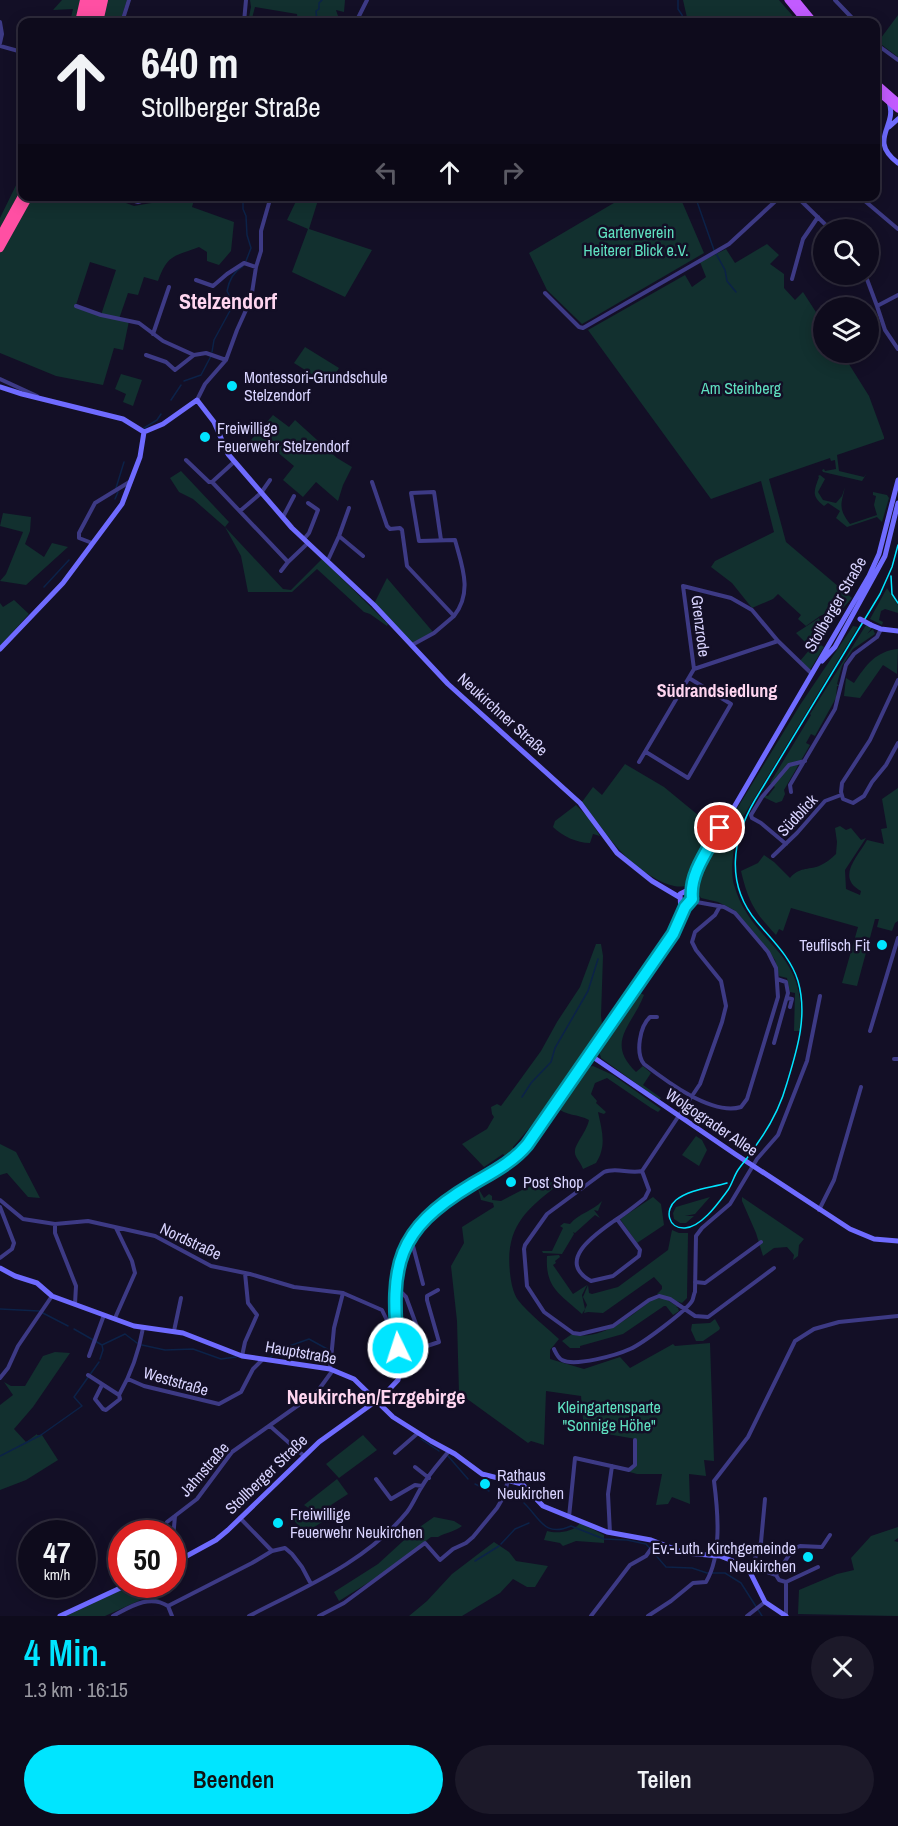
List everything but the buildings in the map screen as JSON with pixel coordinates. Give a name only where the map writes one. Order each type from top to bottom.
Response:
[{"type":"highway","points":[[80,18],[84,0]]},
{"type":"highway","points":[[87,18],[91,0]]},
{"type":"highway","points":[[93,18],[97,0]]},
{"type":"highway","points":[[100,18],[104,0]]},
{"type":"highway","points":[[0,236],[19,201]]},
{"type":"highway","points":[[0,248],[26,201]]},
{"type":"main road","points":[[788,0],[803,18]]},
{"type":"main road","points":[[796,0],[811,18]]},
{"type":"main road","points":[[880,86],[898,102]]},
{"type":"main road","points":[[880,94],[898,110]]},
{"type":"main road","points":[[888,101],[892,112],[884,148],[887,154],[898,163]]},
{"type":"main road","points":[[886,131],[898,119]]},
{"type":"main road","points":[[0,387],[123,419],[144,432]]},
{"type":"main road","points":[[144,432],[163,424],[197,400]]},
{"type":"main road","name":"Neukirchner Straße","points":[[197,400],[214,422],[228,454],[282,517],[374,605],[448,684],[580,803],[617,853],[630,866],[660,887],[686,897]]},
{"type":"main road","points":[[0,649],[63,583],[123,504],[140,457],[144,432]]},
{"type":"main road","name":"Stollberger Straße","points":[[851,614],[876,560],[897,492],[898,480]]},
{"type":"main road","name":"Stollberger Straße","points":[[186,1556],[216,1540],[329,1434],[391,1388],[399,1376],[400,1366],[396,1336],[395,1291],[398,1267],[409,1240],[420,1224],[440,1206],[520,1154],[666,945],[680,920],[696,872],[812,672],[851,614],[885,556],[898,503]]},
{"type":"main road","points":[[851,614],[881,629],[898,631]]},
{"type":"main road","name":"Wolgograder Allee","points":[[591,1055],[850,1229],[864,1236],[898,1241]]},
{"type":"main road","name":"Hauptstraße","points":[[0,1268],[37,1283],[52,1296],[143,1328],[174,1331],[242,1356],[332,1369],[354,1378],[393,1417],[449,1450],[482,1473],[525,1486],[543,1506],[653,1548],[726,1557],[751,1570]]},
{"type":"main road","points":[[751,1570],[765,1602],[786,1615]]},
{"type":"main road","points":[[60,1616],[108,1594]]},
{"type":"street","points":[[123,18],[129,0]]},
{"type":"street","points":[[244,18],[246,0]]},
{"type":"street","points":[[358,18],[367,0]]},
{"type":"street","points":[[836,0],[852,18]]},
{"type":"street","points":[[0,22],[2,33],[0,45],[18,51]]},
{"type":"street","points":[[880,47],[898,60]]},
{"type":"street","points":[[197,400],[205,384],[226,360],[251,299],[261,251],[263,222],[269,201]]},
{"type":"street","points":[[545,293],[579,327],[583,328],[729,244],[776,201]]},
{"type":"street","points":[[792,279],[803,239],[818,217],[801,201]]},
{"type":"street","points":[[865,201],[898,229]]},
{"type":"street","points":[[196,280],[213,286],[244,263],[256,267]]},
{"type":"street","points":[[153,335],[169,287]]},
{"type":"street","points":[[879,305],[898,295]]},
{"type":"street","points":[[76,306],[101,315],[139,323],[153,335],[194,355]]},
{"type":"street","points":[[879,312],[885,330],[898,349]]},
{"type":"street","points":[[146,355],[166,362],[175,370],[194,355],[206,353],[226,360]]},
{"type":"street","points":[[0,379],[40,398]]},
{"type":"street","points":[[186,460],[209,482],[212,482],[288,562]]},
{"type":"street","points":[[212,482],[234,462]]},
{"type":"street","points":[[240,511],[261,493],[270,480]]},
{"type":"street","points":[[92,543],[79,538],[79,533],[95,504],[131,481]]},
{"type":"street","points":[[372,482],[387,526],[390,529],[400,528],[402,530],[406,566],[454,616]]},
{"type":"street","points":[[411,646],[434,633],[454,616],[464,595],[464,574],[455,540],[419,541],[411,493],[434,492],[441,540]]},
{"type":"street","points":[[282,517],[294,496]]},
{"type":"street","points":[[280,571],[306,541],[320,512],[308,503]]},
{"type":"street","points":[[327,560],[349,508]]},
{"type":"street","points":[[339,536],[363,556]]},
{"type":"street","name":"Grenzrode","points":[[694,669],[683,586],[725,596],[752,610],[778,641]]},
{"type":"street","points":[[791,792],[790,785],[835,709],[846,665],[854,654],[877,637],[881,629]]},
{"type":"street","points":[[639,762],[694,669],[778,641],[812,672]]},
{"type":"street","points":[[646,752],[688,778],[731,704],[689,678]]},
{"type":"street","points":[[898,680],[870,740],[842,783],[841,795],[846,801],[853,803],[864,796],[898,743]]},
{"type":"street","points":[[786,844],[751,815],[762,797],[789,765],[806,761]]},
{"type":"street","name":"Südblick","points":[[773,856],[825,801],[841,795]]},
{"type":"street","points":[[657,1017],[650,1017],[647,1020],[639,1048],[639,1057],[654,1072],[702,1102],[728,1109],[741,1107],[747,1099],[778,997],[773,961],[762,944],[735,913],[720,906],[686,897]]},
{"type":"street","points":[[720,906],[715,915],[695,932],[693,938],[693,945],[721,981],[726,1006],[700,1084],[642,1171],[633,1173],[610,1169],[541,1220],[524,1249],[527,1286],[543,1312],[573,1333],[580,1334],[613,1326],[649,1300],[659,1296],[670,1299],[684,1310],[699,1317],[708,1317],[774,1268]]},
{"type":"street","points":[[870,1031],[898,938]]},
{"type":"street","points":[[891,958],[898,959]]},
{"type":"street","points":[[774,1043],[787,998],[788,985],[783,980],[777,979]]},
{"type":"street","points":[[554,1349],[560,1359],[571,1362],[583,1362],[623,1352],[684,1310],[692,1300],[695,1282],[696,1236],[729,1204],[753,1166],[778,1135],[807,1061],[820,996]]},
{"type":"street","points":[[787,998],[792,999],[790,1007]]},
{"type":"street","points":[[819,1210],[834,1180],[861,1087]]},
{"type":"street","points":[[617,1219],[640,1250],[639,1256],[613,1276],[591,1281],[586,1278],[578,1266],[577,1258],[589,1239],[647,1195],[649,1190],[642,1171]]},
{"type":"street","name":"Nordstraße","points":[[0,1200],[23,1219],[55,1224],[88,1221],[155,1236],[211,1266],[294,1287],[343,1293],[382,1310],[396,1336]]},
{"type":"street","points":[[0,1207],[14,1243],[12,1249],[0,1258]]},
{"type":"street","points":[[55,1224],[55,1233],[76,1286],[75,1304]]},
{"type":"street","points":[[115,1318],[135,1273],[130,1256],[116,1227]]},
{"type":"street","points":[[409,1240],[413,1246],[423,1284]]},
{"type":"street","points":[[695,1282],[705,1283],[760,1242]]},
{"type":"street","points":[[242,1356],[245,1342],[257,1315],[248,1303],[245,1273]]},
{"type":"street","points":[[395,1291],[406,1296],[423,1343],[427,1346],[439,1342],[427,1300],[427,1296],[438,1290]]},
{"type":"street","points":[[332,1369],[334,1328],[343,1293]]},
{"type":"street","points":[[0,1378],[8,1368],[18,1346],[52,1296]]},
{"type":"street","points":[[174,1331],[181,1298]]},
{"type":"street","points":[[89,1356],[105,1314]]},
{"type":"street","points":[[648,1616],[693,1583],[706,1582],[711,1573],[718,1527],[714,1481],[748,1437],[795,1341],[814,1329],[839,1322],[898,1316]]},
{"type":"street","points":[[102,1385],[95,1399],[105,1410],[120,1399],[119,1395],[128,1379],[140,1345],[143,1328]]},
{"type":"street","name":"Weststraße","points":[[128,1379],[144,1386],[219,1404],[241,1392],[253,1369],[262,1360]]},
{"type":"street","name":"Jahnstraße","points":[[170,1520],[197,1499],[232,1452],[317,1392],[332,1369]]},
{"type":"street","points":[[89,1376],[119,1395]]},
{"type":"street","points":[[270,1426],[304,1456]]},
{"type":"street","points":[[395,1453],[418,1433]]},
{"type":"street","points":[[569,1517],[576,1458],[629,1470],[633,1468],[635,1461],[635,1440]]},
{"type":"street","points":[[249,1616],[351,1562],[373,1547],[406,1513],[422,1486],[449,1450]]},
{"type":"street","points":[[610,1533],[608,1494],[612,1466]]},
{"type":"street","points":[[415,1467],[429,1478]]},
{"type":"street","points":[[376,1479],[391,1499],[415,1485],[422,1486]]},
{"type":"street","points":[[319,1616],[344,1603],[425,1543],[440,1560],[453,1549],[466,1544],[497,1508],[504,1496],[508,1480]]},
{"type":"street","points":[[765,1499],[761,1542],[751,1570],[776,1575],[779,1580],[786,1582],[818,1567]]},
{"type":"street","name":"Jahnstraße","points":[[175,1520],[176,1516]]},
{"type":"street","points":[[240,1518],[272,1551]]},
{"type":"street","points":[[776,1575],[793,1549],[800,1546],[822,1547],[830,1535]]},
{"type":"street","points":[[168,1606],[272,1551],[285,1548],[292,1554],[311,1584]]},
{"type":"street","points":[[592,1615],[630,1565],[653,1548]]},
{"type":"street","points":[[786,1582],[786,1615]]},
{"type":"street","points":[[113,1616],[147,1601],[163,1603],[168,1606],[172,1616]]},
{"type":"street","points":[[747,1616],[765,1602]]},
{"type":"green space","points":[[62,0],[127,0],[121,18],[71,18],[73,9],[53,10]]},
{"type":"green space","points":[[250,0],[345,0],[344,12],[336,10],[339,18],[298,18],[297,14],[255,7],[252,18],[249,18]]},
{"type":"green space","points":[[683,0],[779,0],[795,18],[687,18]]},
{"type":"green space","points":[[898,15],[898,57],[880,44],[880,39]]},
{"type":"green space","points":[[18,181],[18,201],[121,201],[134,206],[159,201],[194,201],[192,207],[234,222],[231,251],[219,265],[207,261],[207,252],[199,247],[172,258],[165,266],[158,281],[144,277],[138,295],[128,293],[119,319],[129,321],[123,350],[114,348],[103,385],[56,376],[0,353],[0,218]],"holes":[[[90,262],[116,270],[101,315],[76,305]]]},
{"type":"green space","points":[[296,201],[318,201],[309,229],[372,250],[345,297],[292,272],[308,229],[287,220]]},
{"type":"green space","name":"Gartenverein Heiterer Blick e.V.","points":[[617,201],[682,201],[704,253],[582,324],[547,290],[529,253]]},
{"type":"green space","name":"Am Steinberg","points":[[767,244],[779,255],[770,264],[784,274],[784,288],[795,300],[803,292],[813,308],[813,363],[848,363],[869,396],[884,437],[884,439],[837,455],[839,471],[864,477],[867,473],[862,481],[823,472],[824,469],[825,471],[836,469],[835,460],[831,461],[830,458],[769,479],[786,542],[852,598],[843,608],[837,605],[836,609],[806,626],[798,619],[801,615],[778,594],[773,599],[752,608],[732,583],[711,567],[715,561],[774,532],[761,481],[711,499],[588,330],[685,275],[692,287],[706,277],[700,262],[726,249],[735,263]]},
{"type":"green space","points":[[305,347],[339,368],[329,385],[294,363]]},
{"type":"green space","points":[[121,374],[142,380],[133,406],[123,402],[126,394],[115,389]]},
{"type":"green space","points":[[273,415],[289,427],[295,420],[337,458],[352,467],[338,501],[316,482],[303,497],[283,480],[294,466],[276,451],[267,453],[251,440]]},
{"type":"green space","points":[[181,471],[229,522],[225,527],[193,499],[179,492],[170,478]]},
{"type":"green space","points":[[820,475],[825,479],[818,492],[823,500],[836,503],[845,487],[842,506],[850,524],[877,515],[874,505],[876,496],[873,492],[887,495],[889,498],[882,522],[877,517],[847,527],[836,518],[840,511],[828,503],[824,506],[815,496]]},
{"type":"green space","points":[[3,513],[31,517],[30,531],[25,544],[44,557],[52,543],[68,547],[26,585],[0,581],[6,574],[23,532],[0,526]]},
{"type":"green space","points":[[225,527],[283,589],[291,590],[322,559],[388,624],[387,626],[364,612],[317,569],[292,592],[248,592],[241,556]]},
{"type":"green space","points":[[387,578],[433,632],[412,643],[374,604]]},
{"type":"green space","points":[[887,588],[898,605],[898,613],[885,609],[881,611],[879,620],[883,622],[882,625],[870,619]]},
{"type":"green space","points":[[14,600],[29,614],[0,646],[0,603],[3,607]]},
{"type":"green space","points":[[819,618],[820,621],[811,634],[815,636],[813,640],[824,647],[810,670],[800,661],[811,648],[796,633]]},
{"type":"green space","points":[[866,625],[872,628],[867,634],[873,629],[875,634],[853,649],[842,666],[836,698],[815,736],[811,734],[806,743],[810,745],[784,790],[782,801],[776,803],[763,797],[768,796],[775,787],[770,783]]},
{"type":"green space","points":[[853,626],[858,627],[743,817],[741,816],[734,850],[732,870],[734,885],[742,906],[788,965],[796,982],[800,1003],[800,1031],[794,1031],[795,993],[790,992],[787,978],[779,976],[775,960],[734,910],[718,902],[701,898],[695,889],[699,877],[735,812],[800,705]]},
{"type":"green space","points":[[898,649],[897,674],[883,665],[860,698],[844,696],[846,678],[854,683],[872,660],[890,650]]},
{"type":"green space","points":[[625,764],[664,787],[715,829],[697,858],[685,886],[664,883],[634,864],[616,846],[582,802],[593,787],[602,795]]},
{"type":"green space","points":[[898,788],[898,921],[892,931],[877,927],[879,919],[875,919],[857,986],[842,983],[858,927],[791,908],[783,931],[779,929],[776,935],[753,906],[741,871],[758,863],[764,855],[790,878],[800,870],[819,866],[830,859],[836,854],[835,828],[840,826],[846,830],[851,828],[861,840],[866,838],[845,870],[846,889],[860,895],[861,891],[850,880],[851,867],[867,840],[884,844],[881,829],[887,828],[882,799]]},
{"type":"green space","points":[[576,805],[589,818],[600,836],[593,834],[590,843],[570,838],[553,827],[555,821]]},
{"type":"green space","points":[[596,944],[601,944],[603,956],[602,1024],[550,1104],[513,1147],[514,1153],[510,1156],[503,1154],[484,1167],[462,1144],[487,1129],[494,1117],[491,1107],[497,1104],[501,1106],[541,1051],[580,987]]},
{"type":"green space","points":[[637,991],[644,995],[624,1034],[622,1052],[636,1072],[643,1066],[651,1073],[643,1085],[661,1098],[659,1100],[601,1058],[599,1051],[600,1046],[628,1008]]},
{"type":"green space","points":[[593,1066],[613,1075],[661,1109],[658,1112],[651,1108],[607,1078],[595,1083],[591,1094],[597,1101],[596,1103],[606,1112],[604,1114],[598,1112],[603,1144],[596,1163],[583,1169],[575,1151],[589,1120],[556,1107],[589,1067]]},
{"type":"green space","points":[[696,1136],[702,1140],[707,1150],[699,1166],[682,1155]]},
{"type":"green space","points":[[0,1144],[16,1152],[40,1198],[28,1197],[7,1173],[0,1175]]},
{"type":"green space","name":"Kleingartensparte \"Sonnige Höhe\"","points":[[551,1182],[558,1185],[527,1212],[514,1232],[509,1257],[511,1280],[516,1297],[559,1339],[550,1350],[550,1359],[584,1369],[620,1357],[630,1368],[673,1344],[675,1346],[710,1343],[714,1461],[704,1460],[706,1476],[689,1474],[690,1504],[672,1497],[668,1504],[656,1505],[662,1474],[637,1474],[626,1471],[636,1466],[636,1439],[584,1430],[581,1396],[546,1391],[544,1445],[531,1441],[528,1443],[459,1393],[457,1321],[451,1266],[464,1243],[462,1227],[494,1207],[493,1203],[481,1200],[478,1188],[484,1198],[489,1194],[492,1200],[501,1201],[526,1188]]},
{"type":"green space","points":[[653,1197],[661,1204],[664,1225],[637,1243],[620,1219]]},
{"type":"green space","points":[[710,1197],[695,1214],[685,1216],[694,1216],[686,1223],[680,1223],[674,1219],[673,1213],[676,1207]]},
{"type":"green space","points":[[742,1197],[804,1239],[799,1245],[798,1256],[793,1260],[794,1255],[787,1247],[774,1248],[763,1256]]},
{"type":"green space","points":[[602,1201],[598,1211],[594,1210],[600,1218],[595,1215],[575,1233],[573,1232],[562,1254],[543,1253],[542,1251],[552,1251],[563,1228],[560,1226],[564,1223],[570,1224]]},
{"type":"green space","points":[[672,1230],[688,1233],[687,1298],[682,1303],[657,1294],[662,1286],[654,1277],[603,1313],[584,1313],[587,1305],[583,1297],[588,1285],[589,1293],[592,1294],[618,1287],[668,1250]]},
{"type":"green space","points":[[559,1255],[560,1257],[553,1265],[573,1294],[587,1285],[582,1295],[585,1309],[582,1314],[556,1290],[549,1276],[547,1256]]},
{"type":"green space","points":[[656,1298],[666,1299],[678,1307],[676,1307],[679,1311],[673,1315],[664,1306],[623,1334],[580,1346],[580,1348],[570,1348],[562,1341],[572,1334],[583,1336],[604,1331],[624,1321]]},
{"type":"green space","points":[[715,1319],[719,1330],[703,1341],[696,1341],[691,1330],[692,1324],[710,1323]]},
{"type":"green space","points":[[55,1352],[70,1353],[33,1407],[14,1429],[26,1442],[37,1434],[42,1435],[58,1460],[26,1480],[0,1490],[0,1405],[13,1395],[4,1382],[11,1386],[25,1386],[43,1356]]},
{"type":"green space","points":[[363,1435],[377,1450],[339,1478],[326,1464]]},
{"type":"green space","points":[[337,1479],[348,1494],[331,1505],[336,1513],[305,1533],[290,1516],[300,1508],[300,1512],[308,1512],[310,1509],[304,1505]]},
{"type":"green space","points":[[434,1517],[454,1521],[462,1526],[438,1537],[431,1537],[382,1574],[339,1601],[334,1592],[378,1564],[414,1531]]},
{"type":"green space","points":[[580,1523],[604,1535],[604,1543],[576,1541],[563,1546],[560,1543],[544,1540],[547,1531],[565,1531]]},
{"type":"green space","points":[[898,1527],[898,1538],[894,1541],[898,1542],[898,1616],[798,1614],[799,1590],[837,1574],[854,1570],[851,1558],[871,1536]]},
{"type":"green space","points":[[494,1542],[509,1552],[516,1561],[548,1566],[535,1587],[527,1587],[513,1579],[500,1593],[462,1616],[409,1616],[427,1601],[452,1574]]},
{"type":"green space","points":[[108,1596],[145,1598],[105,1616],[66,1616]]},
{"type":"green space","points":[[145,1598],[158,1598],[161,1601]]},
{"type":"waterway","points":[[317,18],[316,11],[322,0]]},
{"type":"waterway","points":[[678,0],[678,9],[683,18]]},
{"type":"waterway","points":[[243,201],[251,248],[246,261]]},
{"type":"waterway","points":[[697,201],[714,250],[725,270],[727,281],[736,292]]},
{"type":"waterway","points":[[212,352],[214,340],[232,307],[227,291],[229,283],[234,274],[243,266]]},
{"type":"waterway","points":[[184,381],[201,375],[211,356]]},
{"type":"waterway","points":[[171,400],[181,385]]},
{"type":"waterway","points":[[144,428],[157,420],[161,414]]},
{"type":"waterway","points":[[116,488],[124,462]]},
{"type":"waterway","points":[[115,499],[118,492]]},
{"type":"waterway","points":[[44,587],[69,560]]},
{"type":"waterway","points":[[522,1097],[531,1083],[551,1062],[555,1048],[588,991],[598,959]]},
{"type":"waterway","points":[[0,1309],[39,1311],[68,1326]]},
{"type":"waterway","points":[[74,1329],[102,1345],[125,1334],[137,1343]]},
{"type":"waterway","points":[[270,1358],[278,1350],[309,1339],[329,1350]]},
{"type":"waterway","points":[[100,1359],[102,1345]]},
{"type":"waterway","points":[[142,1345],[165,1350],[193,1349],[221,1359],[236,1357]]},
{"type":"waterway","points":[[0,1456],[41,1435],[82,1406],[74,1397],[99,1362]]},
{"type":"waterway","points":[[421,1439],[439,1451]]},
{"type":"waterway","points":[[448,1456],[468,1479]]},
{"type":"waterway","points":[[475,1484],[489,1491]]},
{"type":"waterway","points":[[507,1495],[515,1499]]},
{"type":"waterway","points":[[524,1503],[548,1528],[555,1530],[571,1526],[604,1539],[646,1544],[666,1567],[692,1568],[707,1573],[725,1573],[741,1583],[762,1616]]},
{"type":"waterway","points":[[501,1544],[515,1529],[529,1523]]},
{"type":"waterway","points":[[475,1561],[499,1546]]},
{"type":"tram line","points":[[727,1183],[694,1191],[676,1200],[669,1214],[672,1222],[679,1227],[691,1227],[704,1219],[728,1190],[738,1170],[771,1123],[785,1091],[802,1020],[801,994],[795,973],[781,950],[757,922],[740,892],[735,861],[741,830],[755,800],[880,594],[892,567],[898,545]]},
{"type":"tram line","points":[[891,576],[892,594],[898,603]]},
{"type":"place","name":"Montessori-Grundschule Stelzendorf","points":[[232,386]]},
{"type":"place","name":"Freiwillige Feuerwehr Stelzendorf","points":[[205,437]]},
{"type":"place","name":"Teuflisch Fit","points":[[882,945]]},
{"type":"place","name":"Post Shop","points":[[511,1182]]},
{"type":"place","name":"Rathaus Neukirchen","points":[[485,1484]]},
{"type":"place","name":"Freiwillige Feuerwehr Neukirchen","points":[[278,1523]]},
{"type":"place","name":"Ev.-Luth. Kirchgemeinde Neukirchen","points":[[808,1557]]},
{"type":"district","name":"Stelzendorf","points":[[228,301]]},
{"type":"district","name":"Südrandsiedlung","points":[[717,690]]},
{"type":"district","name":"Neukirchen/Erzgebirge","points":[[376,1396]]},
{"type":"route","points":[[398,1348],[395,1310],[398,1267],[404,1249],[414,1232],[432,1212],[505,1165],[520,1154],[527,1145],[673,934],[685,907],[692,899],[691,890],[696,872],[720,828]]}]
